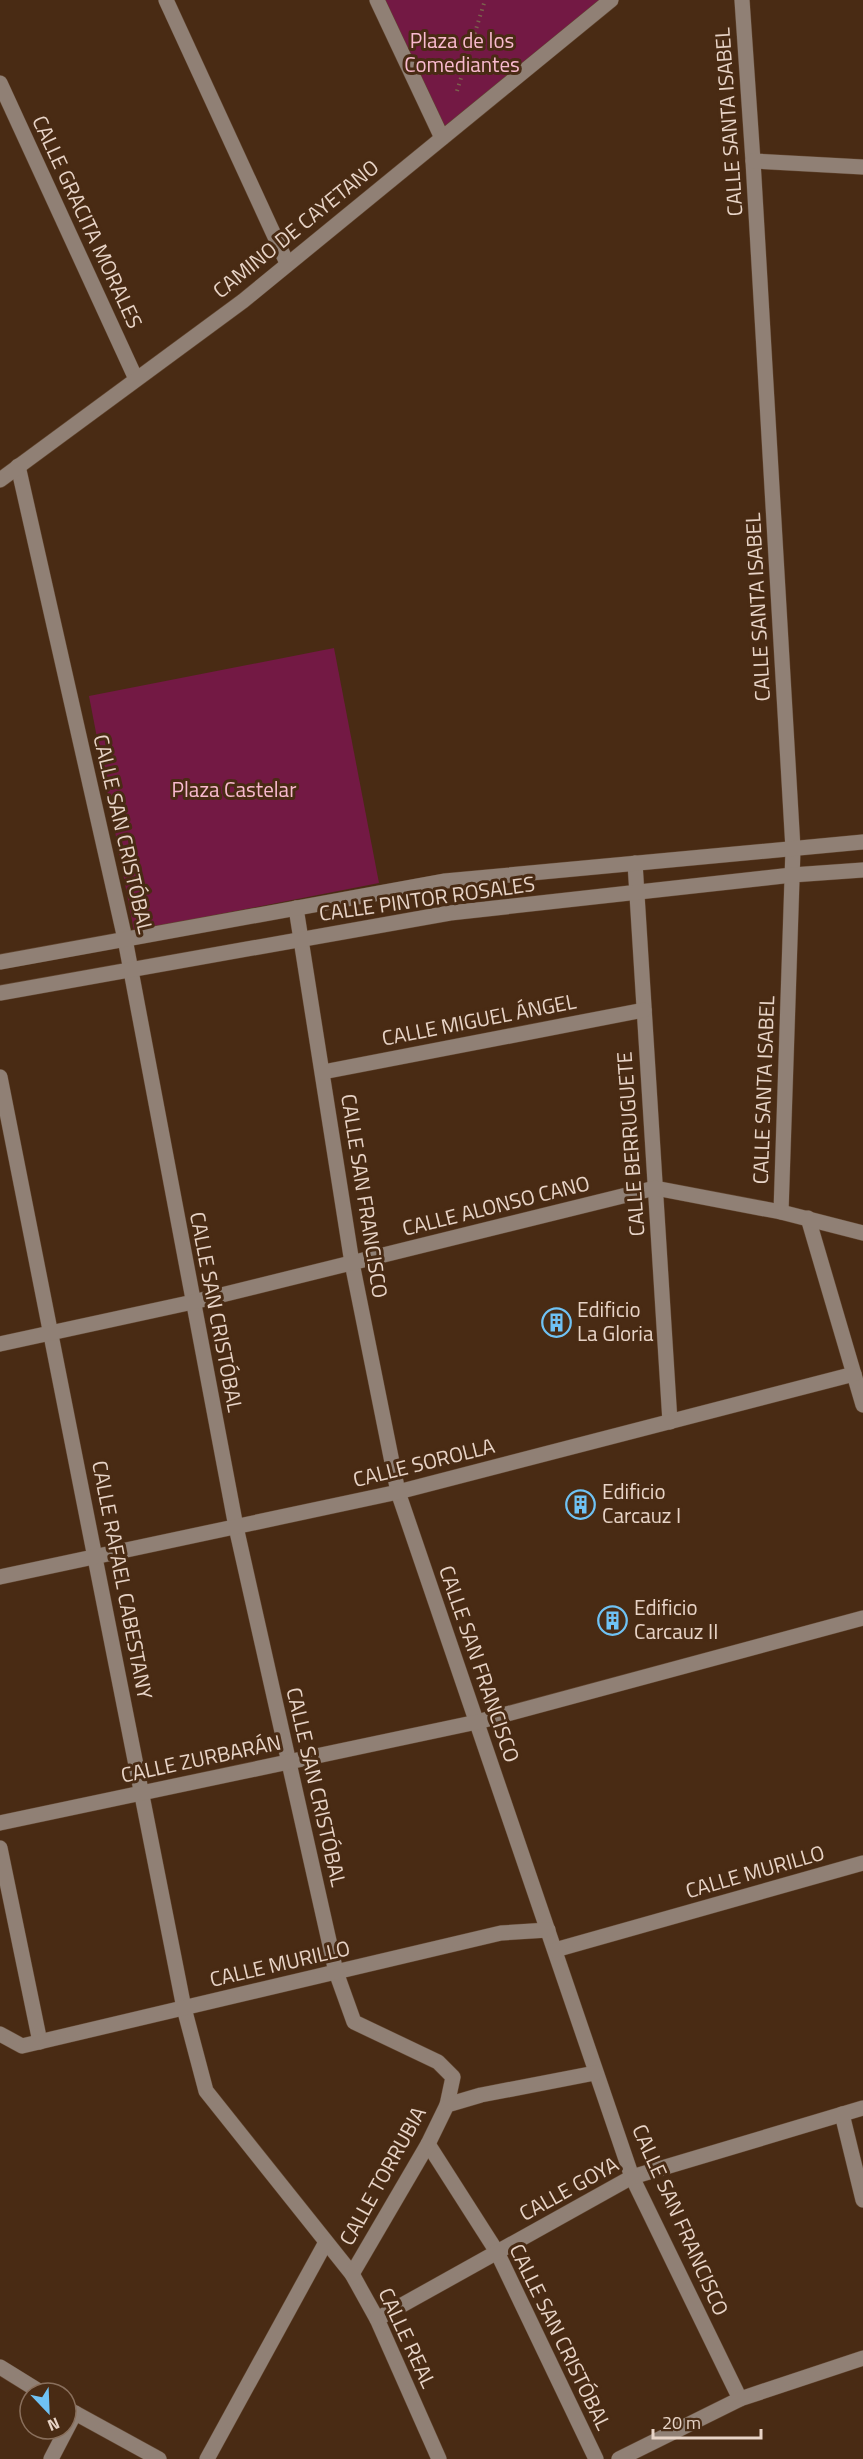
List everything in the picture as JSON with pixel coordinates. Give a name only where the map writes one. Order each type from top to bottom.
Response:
[{"type":"street","points":[[166,0],[287,263]]},
{"type":"street","points":[[377,0],[442,138]]},
{"type":"street","name":"CAMINO DE CAYETANO","points":[[0,480],[243,301],[611,0]]},
{"type":"street","name":"CALLE SANTA ISABEL","points":[[742,0],[793,849],[781,1212]]},
{"type":"street","name":"CALLE GRACITA MORALES","points":[[0,82],[136,379]]},
{"type":"street","points":[[753,161],[863,167]]},
{"type":"street","name":"CALLE SAN CRISTÓBAL","points":[[18,466],[132,970],[236,1527],[336,1972],[354,2022],[438,2062],[453,2077],[447,2105]]},
{"type":"street","name":"CALLE PINTOR ROSALES","points":[[0,962],[445,881],[863,842]]},
{"type":"street","name":"CALLE BERRUGUETE","points":[[635,863],[670,1422]]},
{"type":"street","name":"CALLE PINTOR ROSALES","points":[[0,993],[450,913],[792,875],[863,870]]},
{"type":"street","name":"CALLE SAN FRANCISCO","points":[[296,908],[352,1263],[398,1492],[632,2176],[740,2399]]},
{"type":"street","name":"CALLE MIGUEL ÁNGEL","points":[[322,1072],[644,1010]]},
{"type":"street","name":"CALLE RAFAEL CABESTANY","points":[[0,1077],[184,2008],[206,2091]]},
{"type":"street","name":"CALLE ALONSO CANO","points":[[0,1344],[193,1302],[655,1188],[781,1212],[863,1233]]},
{"type":"street","points":[[808,1218],[863,1405]]},
{"type":"street","name":"CALLE SOROLLA","points":[[0,1577],[398,1492],[854,1374]]},
{"type":"street","name":"CALLE ZURBARÁN","points":[[0,1823],[477,1722],[863,1618]]},
{"type":"street","points":[[0,1848],[40,2043]]},
{"type":"street","name":"CALLE MURILLO","points":[[555,1950],[863,1863]]},
{"type":"street","name":"CALLE MURILLO","points":[[0,2034],[22,2046],[40,2043],[501,1932],[548,1930]]},
{"type":"street","name":"CALLE TORRUBIA","points":[[352,2274],[428,2144],[447,2105],[481,2095],[595,2073]]},
{"type":"street","name":"CALLE REAL","points":[[206,2091],[352,2274],[377,2319],[439,2459]]},
{"type":"street","name":"CALLE GOYA","points":[[377,2319],[632,2176],[863,2109]]},
{"type":"street","points":[[842,2114],[863,2200]]},
{"type":"street","name":"CALLE SAN CRISTÓBAL","points":[[428,2144],[497,2252],[596,2459]]},
{"type":"street","points":[[207,2459],[326,2242]]},
{"type":"street","points":[[619,2459],[740,2399],[863,2358]]},
{"type":"street","points":[[0,2367],[23,2381]]},
{"type":"street","points":[[78,2414],[159,2459]]},
{"type":"street","points":[[51,2459],[58,2441]]},
{"type":"path","points":[[456,96],[485,0]]},
{"type":"green space","name":"Plaza de los Comediantes","points":[[377,0],[611,0],[442,138]]},
{"type":"green space","name":"Plaza Castelar","points":[[334,648],[379,883],[134,931],[89,696]]},
{"type":"place","name":"Edificio La Gloria","points":[[556,1322]]},
{"type":"place","name":"Edificio Carcauz I","points":[[581,1504]]},
{"type":"place","name":"Edificio Carcauz II","points":[[613,1620]]}]
